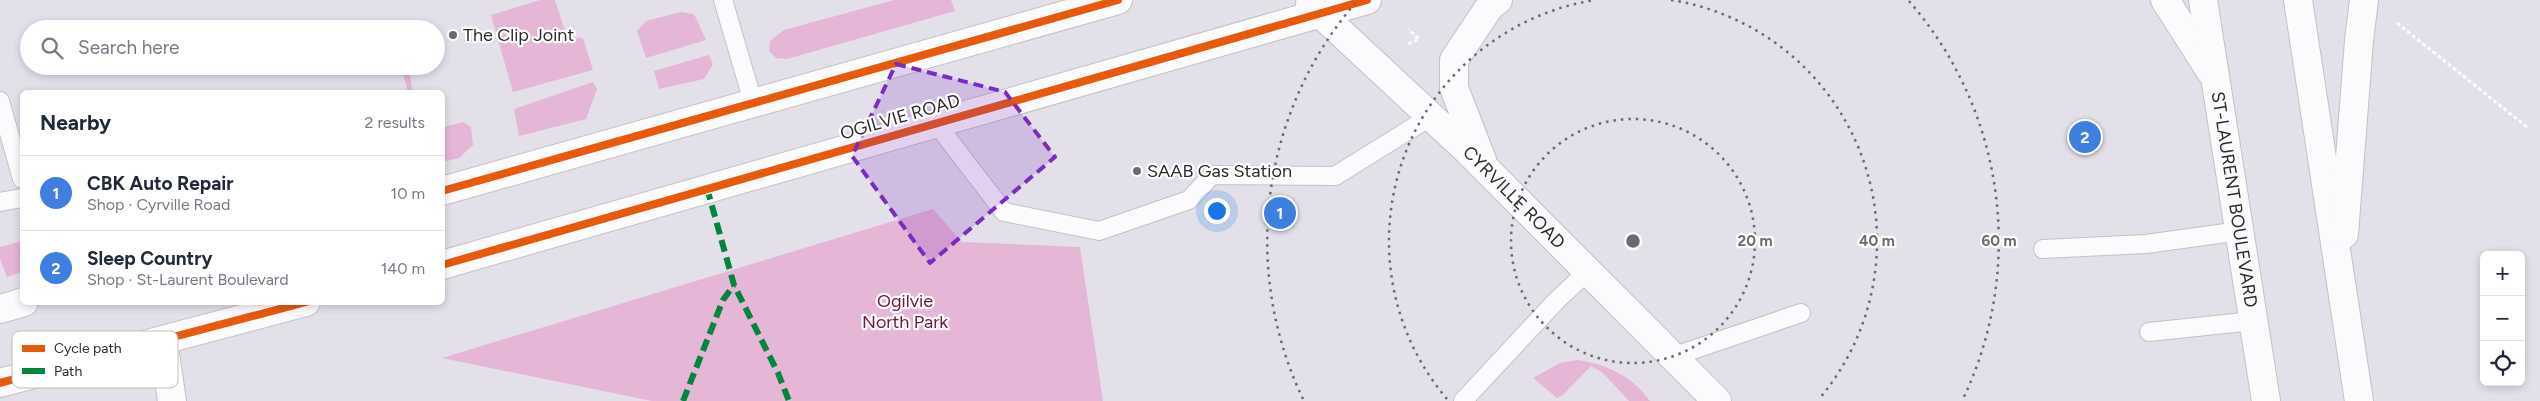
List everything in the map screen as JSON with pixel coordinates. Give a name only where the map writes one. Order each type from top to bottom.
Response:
[{"type":"main road","points":[[445,190],[1118,0]]},
{"type":"main road","name":"OGILVIE ROAD","points":[[445,264],[935,122],[1313,7],[1367,0]]},
{"type":"main road","points":[[1485,169],[1454,88],[1454,60],[1490,6],[1498,0]]},
{"type":"main road","points":[[2164,0],[2216,80]]},
{"type":"main road","name":"ST-LAURENT BOULEVARD","points":[[2204,0],[2266,401]]},
{"type":"main road","points":[[2298,0],[2358,401]]},
{"type":"main road","points":[[2340,283],[2357,61],[2364,0]]},
{"type":"main road","name":"CYRVILLE ROAD","points":[[1313,7],[1485,169],[1717,401]]},
{"type":"main road","points":[[0,309],[20,303]]},
{"type":"main road","points":[[178,337],[295,305]]},
{"type":"main road","points":[[170,388],[172,401]]},
{"type":"lane","points":[[723,0],[753,102]]},
{"type":"lane","points":[[0,101],[20,172]]},
{"type":"lane","points":[[935,122],[1004,212],[1099,231],[1189,200],[1212,175],[1335,176],[1430,116]]},
{"type":"lane","points":[[0,202],[20,198]]},
{"type":"lane","points":[[2043,249],[2146,244],[2240,231]]},
{"type":"lane","points":[[1464,401],[1556,301],[1587,272]]},
{"type":"lane","points":[[1672,356],[1801,313]]},
{"type":"lane","points":[[2148,332],[2254,321]]},
{"type":"path","points":[[2396,22],[2527,127]]},
{"type":"path","points":[[1408,29],[1419,39],[1408,44]]},
{"type":"highlighted area","points":[[896,64],[1005,92],[1055,157],[930,263],[852,156]]},
{"type":"green space","points":[[540,0],[555,0],[567,37],[583,38],[593,70],[513,92],[491,15]]},
{"type":"green space","points":[[894,0],[951,0],[955,11],[787,59],[776,58],[769,51],[770,41],[784,30]]},
{"type":"green space","points":[[681,12],[694,14],[706,40],[646,58],[637,31],[646,21]]},
{"type":"green space","points":[[709,55],[713,64],[704,79],[659,89],[654,71]]},
{"type":"green space","points":[[403,75],[410,75],[413,90],[407,90]]},
{"type":"green space","points":[[593,82],[597,89],[586,119],[519,136],[514,109]]},
{"type":"green space","points":[[463,122],[471,127],[473,145],[459,158],[445,162],[445,126]]},
{"type":"green space","name":"Ogilvie North Park","points":[[933,209],[962,242],[1080,247],[1103,401],[652,401],[442,358]]},
{"type":"green space","points":[[20,242],[20,273],[7,277],[0,259],[0,247]]},
{"type":"green space","points":[[1577,360],[1609,368],[1627,378],[1650,401],[1629,401],[1602,372],[1591,366],[1562,396],[1557,398],[1533,378],[1560,363]]},
{"type":"marked path","points":[[707,188],[734,285],[778,373],[789,401]]},
{"type":"marked path","points":[[683,401],[723,300],[734,285]]},
{"type":"cycle path","points":[[445,190],[1118,0]]},
{"type":"cycle path","points":[[445,264],[1367,0]]},
{"type":"cycle path","points":[[178,336],[295,305]]},
{"type":"cycle path","points":[[0,383],[12,380]]},
{"type":"place","name":"The Clip Joint","points":[[453,35]]},
{"type":"place","name":"Sleep Country","points":[[2085,137]]},
{"type":"place","name":"SAAB Gas Station","points":[[1137,171]]},
{"type":"place","name":"CBK Auto Repair","points":[[1280,213]]}]
